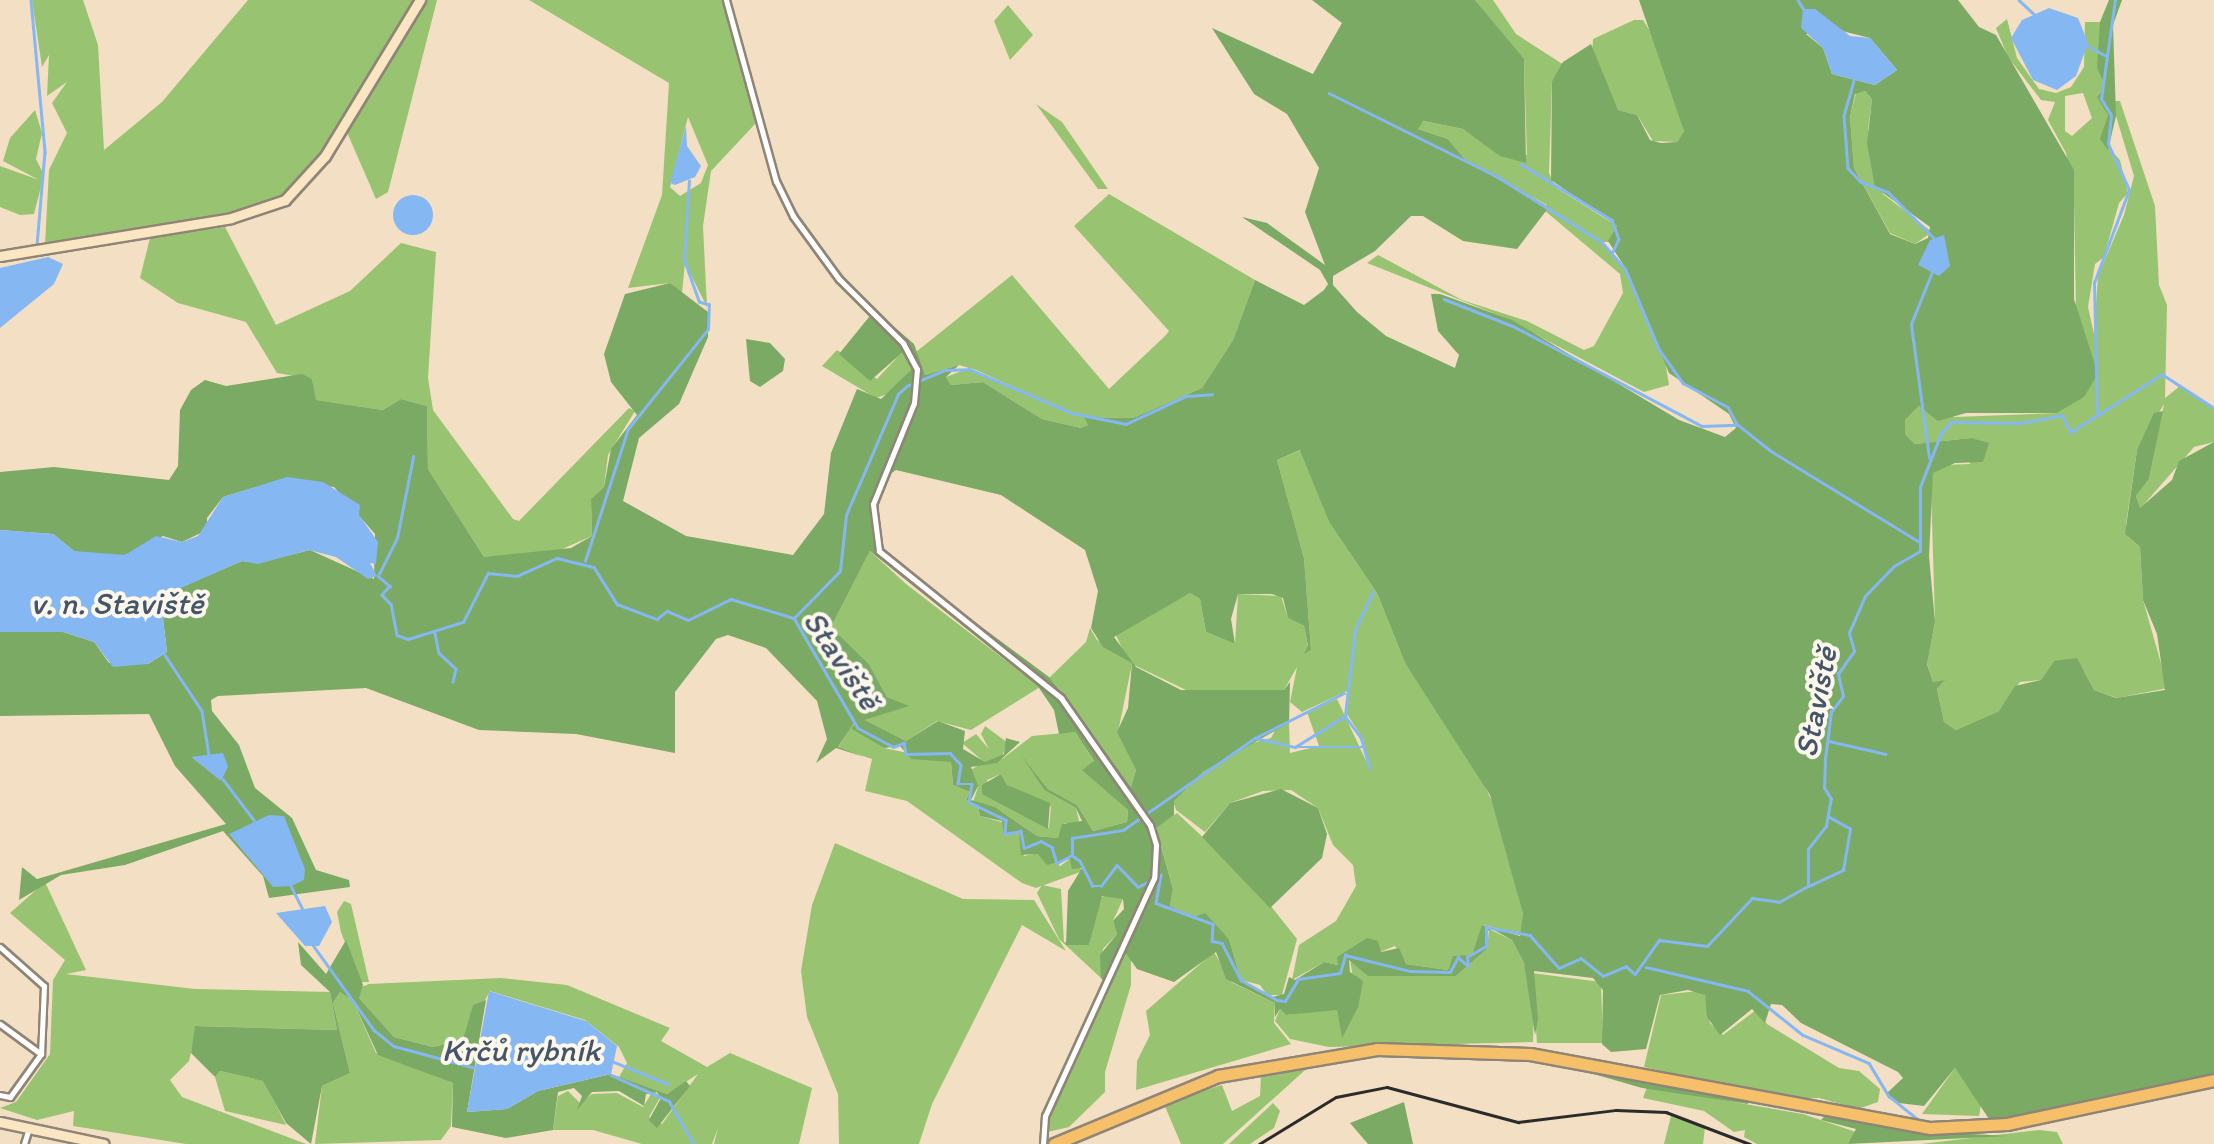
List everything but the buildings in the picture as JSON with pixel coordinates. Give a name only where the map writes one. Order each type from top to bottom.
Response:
[{"type":"main road","points":[[0,256],[231,218],[285,200],[325,156],[420,0]]},
{"type":"main road","points":[[1054,1144],[1218,1076],[1377,1049],[1546,1057],[1930,1128],[2007,1124],[2214,1080]]},
{"type":"main road","points":[[0,1122],[104,1144]]},
{"type":"street","points":[[726,0],[776,181],[793,216],[839,280],[913,356],[914,403],[873,504],[879,550],[1062,698],[1150,826],[1156,845],[1154,878],[1044,1116],[1042,1144]]},
{"type":"street","points":[[0,948],[43,981],[41,1054],[10,1097],[0,1095]]},
{"type":"street","points":[[0,1024],[41,1054]]},
{"type":"street","points":[[24,1144],[28,1130]]},
{"type":"green space","points":[[32,0],[83,0],[98,45],[104,150],[162,102],[248,0],[415,0],[321,152],[283,195],[227,214],[45,244],[49,170],[67,133],[52,103],[67,82],[47,96],[49,55],[42,67]]},
{"type":"green space","points":[[424,0],[437,0],[388,192],[376,199],[346,130]]},
{"type":"green space","points":[[529,0],[722,0],[756,123],[711,171],[703,226],[707,307],[685,263],[682,293],[670,283],[628,288],[662,195],[669,83]],"holes":[[[688,117],[708,165],[701,183],[680,196],[670,187]]]},
{"type":"green space","points":[[1312,0],[1475,0],[1524,59],[1526,163],[1500,156],[1463,129],[1423,121],[1418,129],[1448,139],[1467,162],[1549,207],[1517,249],[1463,241],[1423,216],[1411,216],[1375,251],[1333,276],[1333,285],[1357,312],[1386,336],[1455,368],[1459,355],[1438,331],[1431,294],[1440,294],[1512,320],[1679,420],[1725,437],[1736,428],[1729,414],[1669,373],[1628,272],[1608,241],[1617,226],[1551,180],[1552,81],[1563,62],[1591,44],[1618,110],[1637,115],[1650,140],[1661,143],[1677,142],[1684,131],[1639,0],[1958,0],[1979,27],[1996,35],[2074,170],[2074,299],[2098,374],[2084,397],[2057,413],[1966,413],[1938,421],[1919,406],[1905,420],[1905,434],[1915,444],[1971,438],[1989,443],[1983,462],[1955,463],[1933,473],[1929,556],[1935,622],[1927,664],[1933,682],[1945,680],[1937,689],[1944,722],[1956,730],[1999,711],[2015,686],[2041,680],[2054,661],[2077,658],[2094,690],[2116,698],[2165,690],[2157,634],[2143,600],[2140,547],[2125,534],[2137,450],[2154,413],[2163,411],[2149,479],[2136,496],[2140,508],[2172,480],[2179,461],[2214,442],[2214,1076],[1991,1122],[1955,1068],[1924,1106],[1899,1103],[1886,1094],[1903,1078],[1898,1072],[1801,1023],[1782,1005],[1771,1004],[1765,1023],[1752,1009],[1720,1035],[1707,1017],[1705,995],[1688,990],[1660,995],[1646,1049],[1611,1052],[1602,1044],[1603,990],[1593,978],[1534,971],[1538,1019],[1535,1035],[1524,963],[1512,940],[1492,929],[1485,932],[1487,949],[1456,976],[1368,976],[1349,960],[1350,972],[1363,981],[1358,1008],[1342,1038],[1337,1010],[1286,1015],[1280,1009],[1275,1017],[1275,1003],[1226,979],[1216,952],[1174,982],[1137,969],[1125,952],[1109,987],[1101,978],[1100,955],[1117,934],[1113,921],[1124,909],[1123,899],[1102,896],[1089,945],[1066,945],[1068,891],[1082,868],[1072,869],[1070,859],[1047,865],[1038,854],[1021,855],[1019,832],[1004,835],[1002,821],[980,816],[978,806],[966,800],[970,792],[953,785],[951,762],[911,759],[900,746],[884,748],[852,729],[855,721],[838,747],[864,757],[836,748],[816,763],[827,739],[817,701],[766,648],[728,635],[716,639],[675,692],[675,753],[576,734],[479,730],[366,688],[218,696],[211,700],[212,711],[239,745],[255,788],[292,818],[316,870],[349,880],[350,887],[269,898],[263,876],[223,831],[125,865],[61,875],[19,900],[22,867],[37,879],[226,824],[175,766],[149,714],[0,716],[0,632],[63,632],[94,642],[109,663],[148,664],[167,652],[163,619],[175,590],[242,561],[258,563],[310,550],[374,579],[375,534],[334,487],[276,481],[223,497],[207,518],[207,530],[182,542],[163,536],[125,555],[94,555],[74,551],[53,534],[0,530],[0,472],[54,467],[169,480],[178,466],[180,410],[191,390],[205,380],[226,386],[302,374],[312,379],[316,400],[383,410],[401,399],[427,406],[428,469],[484,557],[571,548],[592,536],[591,499],[604,487],[611,449],[637,415],[611,382],[604,354],[625,294],[670,283],[708,312],[708,337],[679,404],[639,438],[623,501],[686,536],[793,555],[824,514],[831,453],[857,389],[881,399],[912,369],[904,351],[870,381],[839,354],[869,317],[878,313],[914,344],[925,375],[959,365],[946,377],[951,385],[983,382],[1042,419],[1081,428],[1088,425],[1084,417],[1133,418],[1202,388],[1233,340],[1255,280],[1304,305],[1324,290],[1328,284],[1320,270],[1242,217],[1267,223],[1325,265],[1305,212],[1319,168],[1287,114],[1254,94],[1212,28],[1313,74],[1342,23]],"holes":[[[1842,31],[1870,38],[1897,70],[1875,85],[1832,74],[1823,48],[1806,34]],[[1865,91],[1872,99],[1867,143],[1875,187],[1930,227],[1928,238],[1915,244],[1890,234],[1854,168],[1850,117],[1855,94]],[[1300,450],[1329,522],[1377,593],[1405,663],[1490,795],[1523,914],[1520,936],[1482,925],[1472,955],[1453,956],[1448,970],[1406,964],[1399,948],[1381,952],[1378,941],[1367,938],[1337,957],[1338,965],[1324,962],[1295,980],[1289,977],[1284,994],[1272,997],[1241,980],[1229,939],[1205,913],[1194,917],[1170,906],[1173,889],[1156,828],[1174,815],[1174,801],[1204,771],[1289,723],[1290,682],[1284,690],[1181,690],[1136,667],[1114,637],[1190,593],[1200,599],[1206,632],[1235,644],[1231,619],[1238,594],[1272,594],[1283,598],[1288,618],[1304,626],[1308,646],[1303,655],[1311,650],[1304,558],[1277,460]],[[896,470],[1001,495],[1085,550],[1098,591],[1091,628],[1103,647],[1132,663],[1128,708],[1117,732],[1136,770],[1131,787],[1049,677],[894,562],[882,545],[876,515],[887,476]],[[870,551],[1037,685],[1054,710],[1059,734],[1075,732],[1094,761],[1082,770],[1128,810],[1127,822],[1093,831],[1077,805],[1048,789],[1022,756],[1044,790],[1076,808],[1082,821],[1062,824],[1058,838],[1037,836],[995,807],[971,800],[978,786],[971,767],[997,763],[1020,742],[1006,738],[1004,754],[985,762],[963,749],[965,731],[938,721],[906,741],[865,720],[909,706],[887,697],[869,664],[831,627]]]},
{"type":"green space","points":[[1475,0],[1493,0],[1516,34],[1564,65],[1552,81],[1549,173],[1555,187],[1617,226],[1613,242],[1603,242],[1628,272],[1665,360],[1669,385],[1644,392],[1501,316],[1367,263],[1378,255],[1462,300],[1527,321],[1584,350],[1594,346],[1623,293],[1620,274],[1544,210],[1547,205],[1467,162],[1448,139],[1418,129],[1422,121],[1463,129],[1489,145],[1527,155],[1524,60]]},
{"type":"green space","points":[[2109,0],[2122,0],[2113,25],[2116,116],[2108,150],[2100,139],[2108,115],[2097,97],[2105,85],[2097,68],[2100,22]]},
{"type":"green space","points":[[1008,5],[1033,35],[1010,60],[994,21]]},
{"type":"green space","points":[[2007,19],[2017,58],[2039,89],[2056,93],[2071,87],[2084,67],[2085,22],[2100,22],[2105,85],[2098,95],[2108,115],[2102,141],[2120,160],[2128,193],[2119,203],[2104,257],[2095,264],[2088,307],[2094,334],[2098,276],[2124,215],[2134,176],[2116,116],[2114,101],[2120,101],[2155,206],[2159,285],[2167,305],[2165,398],[2180,386],[2214,410],[2214,442],[2194,447],[2140,509],[2136,496],[2149,479],[2164,404],[2137,450],[2127,536],[2140,547],[2143,600],[2168,688],[2117,698],[2094,690],[2084,671],[2054,661],[2041,680],[2020,682],[1999,711],[1956,730],[1944,722],[1937,689],[1944,681],[1933,682],[1927,663],[1935,622],[1931,486],[1933,473],[1944,465],[1970,464],[1971,438],[1915,444],[1905,434],[1905,420],[1919,406],[1954,417],[2057,413],[2083,397],[2098,374],[2076,311],[2074,203],[2066,153],[2048,120],[2055,102],[2041,100],[2008,57],[1996,28]],"holes":[[[2083,93],[2092,118],[2072,136],[2065,131],[2065,96]]]},
{"type":"green space","points":[[1634,20],[1643,20],[1660,47],[1684,131],[1677,142],[1653,141],[1637,115],[1618,110],[1592,54],[1593,39]]},
{"type":"green space","points":[[1865,91],[1872,99],[1868,129],[1883,194],[1932,232],[1915,244],[1890,233],[1854,168],[1850,117],[1856,93]]},
{"type":"green space","points":[[1036,104],[1062,122],[1108,189],[1098,189]]},
{"type":"green space","points":[[35,110],[42,133],[36,159],[44,175],[34,214],[20,215],[0,207],[0,166],[39,180],[3,161],[10,138]]},
{"type":"green space","points":[[1109,194],[1255,280],[1233,340],[1202,388],[1133,418],[1085,417],[1088,425],[1081,428],[1042,419],[983,382],[951,385],[946,377],[967,369],[1050,404],[976,370],[959,365],[925,375],[916,352],[1012,275],[1109,389],[1165,336],[1169,331],[1074,226]]},
{"type":"green space","points":[[225,227],[276,325],[350,291],[401,243],[436,252],[428,378],[433,410],[513,519],[519,521],[629,408],[635,411],[608,455],[604,487],[591,499],[592,536],[553,553],[484,557],[428,469],[427,406],[401,399],[383,410],[315,400],[312,379],[277,373],[246,322],[178,303],[140,278],[150,238]]},
{"type":"green space","points":[[746,339],[770,343],[785,359],[783,371],[760,387],[750,381]]},
{"type":"green space","points":[[837,350],[877,379],[904,350],[912,369],[890,393],[876,398],[822,366]]},
{"type":"green space","points":[[1301,450],[1329,522],[1377,593],[1405,663],[1475,765],[1496,810],[1523,914],[1522,934],[1483,925],[1472,955],[1453,957],[1448,970],[1406,964],[1395,946],[1380,952],[1363,942],[1338,965],[1324,962],[1292,980],[1299,945],[1336,921],[1356,886],[1353,865],[1333,845],[1318,808],[1291,790],[1263,791],[1230,803],[1205,832],[1176,810],[1173,801],[1204,771],[1238,747],[1271,738],[1277,727],[1289,723],[1290,753],[1319,746],[1307,712],[1337,699],[1369,767],[1363,739],[1345,711],[1347,691],[1302,712],[1290,702],[1297,667],[1284,690],[1188,691],[1132,664],[1118,732],[1136,770],[1131,787],[1048,679],[1086,642],[1090,628],[1097,640],[1125,655],[1115,633],[1190,593],[1200,599],[1206,632],[1235,644],[1238,594],[1281,596],[1288,618],[1304,626],[1308,647],[1303,655],[1311,650],[1304,558],[1277,460]]},
{"type":"green space","points":[[870,551],[906,584],[1040,687],[971,730],[937,721],[906,741],[865,720],[907,706],[887,697],[869,664],[831,627]]},
{"type":"green space","points":[[854,721],[853,728],[884,748],[951,762],[953,785],[970,792],[966,800],[978,806],[980,816],[1005,823],[1004,835],[1019,833],[1024,856],[1038,853],[1060,866],[1070,859],[1083,871],[1036,888],[1022,883],[907,801],[865,791],[872,759],[838,748]]},
{"type":"green space","points":[[985,726],[1008,743],[1002,756],[987,763],[1002,759],[1032,736],[1075,732],[1095,763],[1083,769],[1128,810],[1127,822],[1093,831],[1077,805],[1048,789],[1026,761],[1044,790],[1076,808],[1080,825],[1064,823],[1058,838],[1037,836],[995,807],[973,802],[978,787],[969,771],[984,762],[962,743],[976,734],[989,749],[981,734]],"holes":[[[1001,774],[1007,785],[1051,807],[1049,828],[988,793],[987,780]]]},
{"type":"green space","points":[[1001,774],[1007,785],[1050,803],[1048,829],[982,794],[982,785]]},
{"type":"green space","points":[[1281,789],[1318,808],[1327,834],[1322,858],[1270,908],[1202,837],[1230,803]]},
{"type":"green space","points":[[1177,813],[1255,886],[1297,939],[1282,995],[1267,995],[1260,985],[1241,980],[1229,939],[1205,914],[1194,917],[1170,906],[1173,889],[1156,827]]},
{"type":"green space","points":[[835,843],[963,899],[1034,900],[1066,951],[1022,925],[932,1104],[919,1144],[839,1144],[838,1094],[807,1017],[801,971],[812,905]]},
{"type":"green space","points":[[45,882],[86,970],[66,974],[195,989],[330,992],[337,1030],[197,1026],[189,1061],[170,1080],[182,1097],[306,1144],[186,1144],[73,1126],[74,1111],[37,1120],[0,1108],[16,1102],[50,1054],[53,980],[65,960],[10,913]]},
{"type":"green space","points":[[1042,885],[1061,889],[1064,942],[1089,945],[1100,898],[1112,892],[1123,899],[1113,921],[1117,934],[1103,949],[1101,978],[1059,939],[1037,893]]},
{"type":"green space","points":[[344,901],[351,904],[369,982],[360,982],[341,932],[337,912]]},
{"type":"green space","points":[[1489,929],[1512,940],[1524,963],[1534,999],[1533,1042],[1329,1047],[1290,1039],[1275,1021],[1280,1009],[1286,1015],[1337,1009],[1342,1037],[1358,1008],[1350,960],[1369,976],[1456,976],[1487,949]]},
{"type":"green space","points":[[346,940],[363,985],[359,998],[394,1037],[433,1047],[463,1040],[473,1005],[486,1000],[467,1112],[507,1109],[538,1091],[611,1074],[667,1094],[686,1081],[690,1086],[657,1128],[649,1120],[661,1098],[657,1092],[646,1094],[644,1106],[619,1091],[592,1092],[577,1110],[582,1096],[574,1088],[558,1092],[553,1130],[506,1138],[452,1127],[453,1083],[378,1055],[353,1001],[340,992],[333,1003],[350,1073],[322,1086],[311,1144],[286,1123],[263,1081],[220,1071],[215,1077],[191,1053],[195,1026],[337,1030],[330,992],[301,965],[298,942],[326,974]]},
{"type":"green space","points":[[1125,951],[1131,953],[1131,985],[1105,1072],[1105,1092],[1069,1127],[1043,1133]]},
{"type":"green space","points":[[1214,952],[1231,982],[1275,1003],[1274,1023],[1291,1044],[1136,1090],[1137,1061],[1150,1035],[1146,1011]]},
{"type":"green space","points":[[1532,973],[1601,982],[1603,1043],[1537,1043]]},
{"type":"green space","points":[[501,978],[567,985],[670,1028],[661,1041],[707,1067],[730,1053],[812,1088],[799,1144],[714,1144],[718,1128],[712,1144],[642,1144],[593,1130],[553,1130],[558,1096],[568,1091],[580,1103],[592,1094],[617,1093],[643,1107],[653,1091],[661,1096],[649,1117],[662,1124],[698,1074],[667,1094],[619,1077],[627,1063],[619,1047],[585,1020],[490,991],[463,1040],[433,1047],[394,1037],[359,998],[359,988],[369,984]]},
{"type":"green space","points":[[1698,991],[1705,995],[1710,1023],[1723,1035],[1756,1010],[1767,1024],[1839,1068],[1859,1071],[1880,1089],[1878,1102],[1858,1109],[1819,1098],[1787,1099],[1644,1067],[1661,995]]},
{"type":"green space","points":[[340,992],[353,1001],[376,1053],[453,1083],[451,1126],[441,1140],[315,1144],[322,1086],[350,1073],[333,1003]]},
{"type":"green space","points":[[1314,1062],[1223,1144],[1181,1144],[1164,1104],[1222,1085],[1232,1111],[1260,1096],[1261,1075]]},
{"type":"green space","points":[[1552,1062],[1748,1100],[1748,1104],[1642,1088]]},
{"type":"green space","points":[[1955,1068],[1981,1105],[1979,1116],[1922,1114]]},
{"type":"green space","points":[[220,1071],[264,1081],[286,1125],[225,1111],[215,1077]]},
{"type":"green space","points":[[1647,1087],[1803,1114],[1856,1132],[1848,1144],[1757,1144],[1744,1137],[1745,1130],[1734,1132],[1704,1111],[1643,1098]]},
{"type":"green space","points":[[1404,1102],[1413,1144],[1368,1144],[1350,1123]]},
{"type":"green space","points":[[1273,1103],[1280,1111],[1274,1128],[1250,1144],[1229,1144]]},
{"type":"green space","points":[[1671,1116],[1705,1127],[1703,1144],[1664,1144]]},
{"type":"green space","points":[[1825,1116],[1898,1130],[2008,1136],[1848,1144],[1856,1129],[1821,1120]]},
{"type":"green space","points":[[2039,1130],[2057,1132],[2063,1144],[1921,1144]]},
{"type":"water","points":[[2049,8],[2078,18],[2088,43],[2076,76],[2057,90],[2033,80],[2011,38],[2022,20]]},
{"type":"water","points":[[1803,9],[1815,9],[1850,36],[1870,38],[1897,70],[1875,85],[1832,74],[1823,48],[1801,28]]},
{"type":"water","points":[[686,126],[687,146],[701,166],[695,177],[675,185],[670,183]]},
{"type":"water","points":[[413,195],[427,201],[433,215],[427,229],[413,235],[399,229],[393,215],[399,201]]},
{"type":"water","points":[[1944,235],[1950,266],[1939,276],[1918,265],[1930,240]]},
{"type":"water","points":[[48,257],[63,264],[54,284],[0,328],[0,268]]},
{"type":"water","name":"v. n. Staviště","points":[[287,477],[323,482],[360,505],[359,515],[378,542],[376,564],[370,563],[377,576],[368,579],[336,557],[309,550],[258,564],[242,561],[174,591],[163,619],[167,652],[148,664],[113,667],[94,642],[63,632],[0,632],[0,530],[53,534],[74,551],[125,555],[156,536],[182,542],[198,536],[223,497]]},
{"type":"water","points":[[223,753],[228,767],[221,781],[191,757]]},
{"type":"water","points":[[269,815],[284,816],[305,869],[304,880],[291,886],[273,887],[229,834]]},
{"type":"water","points":[[325,906],[332,922],[319,946],[305,946],[276,913]]},
{"type":"water","name":"Krčů rybník","points":[[489,991],[586,1021],[617,1046],[611,1074],[538,1091],[507,1109],[467,1112]]},
{"type":"waterway","points":[[31,0],[45,152],[37,245]]},
{"type":"waterway","points":[[1798,0],[1805,11]]},
{"type":"waterway","points":[[2019,0],[2036,16]]},
{"type":"waterway","name":"Staviště","points":[[378,576],[390,586],[382,595],[391,604],[397,635],[408,639],[463,622],[488,573],[517,576],[557,558],[594,567],[617,604],[657,619],[667,611],[688,620],[731,599],[794,618],[858,728],[893,747],[904,743],[906,754],[950,753],[961,765],[958,784],[972,784],[969,802],[1006,820],[1005,834],[1021,831],[1024,848],[1041,841],[1052,847],[1057,863],[1072,855],[1080,861],[1093,886],[1101,886],[1117,865],[1138,887],[1161,875],[1156,903],[1213,924],[1212,941],[1222,943],[1241,980],[1277,1000],[1285,1001],[1298,979],[1340,973],[1345,955],[1410,971],[1450,972],[1458,957],[1468,966],[1467,957],[1486,946],[1486,927],[1530,935],[1559,968],[1581,958],[1603,976],[1626,966],[1635,974],[1659,940],[1707,946],[1752,898],[1779,902],[1808,886],[1808,849],[1826,826],[1831,799],[1824,788],[1825,759],[1831,712],[1843,696],[1838,674],[1854,651],[1849,633],[1865,596],[1894,566],[1920,551],[1920,487],[1941,433],[1951,422],[2021,423],[2062,415],[2071,432],[2097,415],[2094,283],[2129,190],[2108,144],[2111,115],[2101,99],[2115,0]]},
{"type":"waterway","points":[[2086,45],[2105,55]]},
{"type":"waterway","points":[[1854,81],[1844,115],[1848,168],[1861,182],[1888,192],[1933,237]]},
{"type":"waterway","points":[[1329,93],[1498,177],[1602,242],[1625,268],[1659,349],[1683,383],[1728,407],[1737,424],[1771,451],[1918,541]]},
{"type":"waterway","points":[[1521,164],[1612,220],[1619,239],[1613,252]]},
{"type":"waterway","points":[[585,561],[628,429],[708,329],[709,305],[699,302],[684,260],[689,181]]},
{"type":"waterway","points":[[1929,458],[1911,324],[1932,272]]},
{"type":"waterway","points":[[1444,299],[1515,327],[1702,426],[1736,425]]},
{"type":"waterway","points":[[794,618],[840,571],[846,515],[898,394],[907,386],[945,370],[969,369],[1072,413],[1126,424],[1186,396],[1212,394]]},
{"type":"waterway","points":[[2098,415],[2162,374],[2214,408]]},
{"type":"waterway","points":[[379,574],[397,538],[413,457]]},
{"type":"waterway","points":[[1072,853],[1072,838],[1123,830],[1255,738],[1295,747],[1345,716],[1355,630],[1373,592]]},
{"type":"waterway","points":[[435,633],[439,653],[456,669],[453,682]]},
{"type":"waterway","points":[[165,655],[202,711],[209,755]]},
{"type":"waterway","points":[[1257,737],[1344,693]]},
{"type":"waterway","points":[[1345,716],[1361,737],[1370,768]]},
{"type":"waterway","points":[[1829,741],[1886,754]]},
{"type":"waterway","points":[[1296,747],[1364,747]]},
{"type":"waterway","points":[[223,779],[254,820]]},
{"type":"waterway","points":[[1809,886],[1843,870],[1850,829],[1828,817]]},
{"type":"waterway","points":[[290,884],[302,908]]},
{"type":"waterway","points":[[313,945],[374,1030],[394,1046],[472,1067]]},
{"type":"waterway","points":[[1646,967],[1748,991],[1803,1035],[1869,1063],[1889,1096],[1920,1121]]},
{"type":"waterway","points":[[609,1060],[668,1084]]},
{"type":"waterway","points":[[611,1075],[669,1101],[694,1144]]},
{"type":"railway","points":[[1259,1144],[1336,1097],[1387,1087],[1518,1122],[1616,1110],[1666,1112],[1750,1144]]}]
